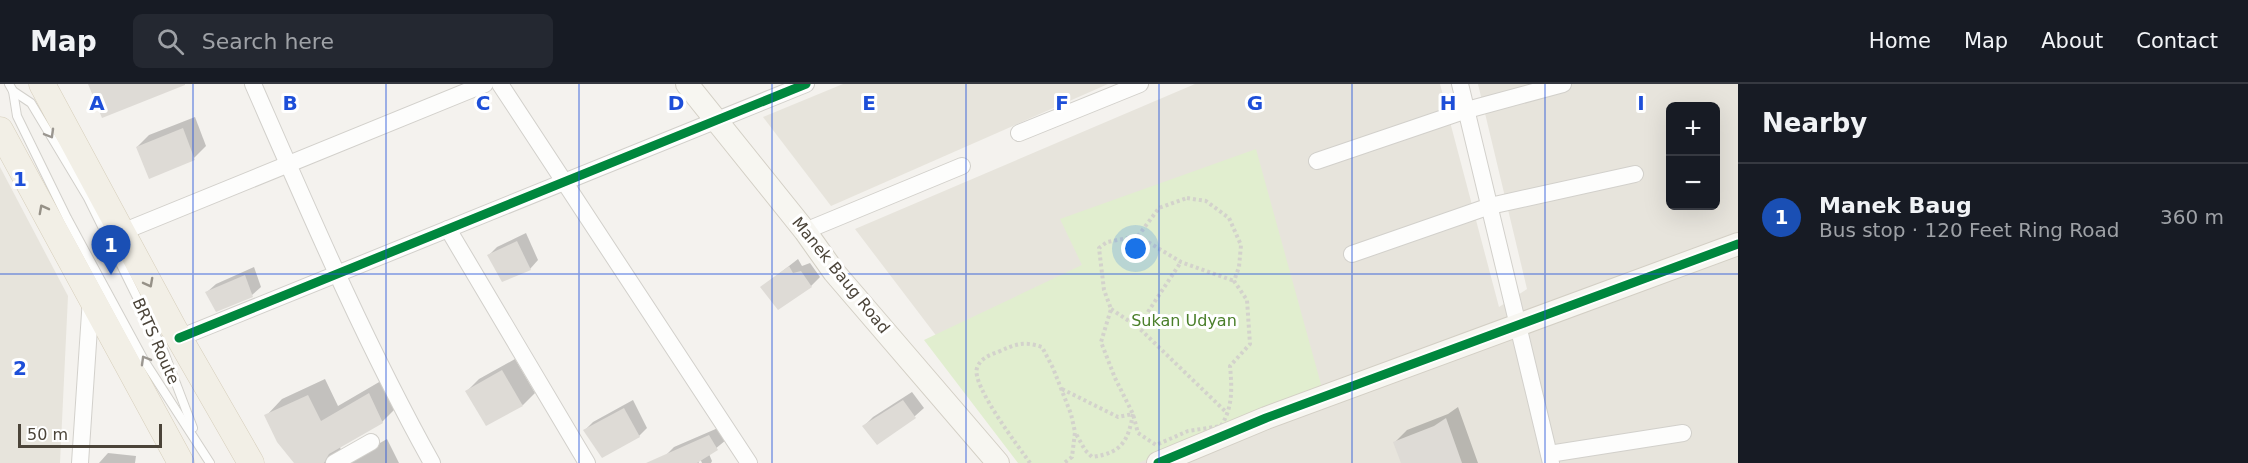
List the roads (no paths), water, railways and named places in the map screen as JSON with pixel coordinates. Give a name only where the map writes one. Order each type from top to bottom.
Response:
[{"type":"main road","points":[[42,84],[179,338],[251,463]]},
{"type":"main road","points":[[0,130],[7,159],[91,297],[181,463]]},
{"type":"street","points":[[253,84],[337,274],[432,463]]},
{"type":"street","points":[[122,232],[485,84]]},
{"type":"street","points":[[500,84],[749,463]]},
{"type":"street","name":"Manek Baug Road","points":[[687,84],[805,231],[834,272],[998,463]]},
{"type":"street","points":[[179,338],[806,84]]},
{"type":"street","points":[[1460,84],[1550,458],[1683,433]]},
{"type":"street","points":[[1317,161],[1467,110],[1563,84]]},
{"type":"street","points":[[1019,133],[1131,86]]},
{"type":"street","points":[[805,231],[962,166]]},
{"type":"street","points":[[1352,254],[1490,206],[1635,174]]},
{"type":"street","points":[[448,229],[587,463]]},
{"type":"street","points":[[1158,463],[1266,418],[1738,244]]},
{"type":"street","points":[[80,463],[91,297]]},
{"type":"street","points":[[334,463],[371,442]]},
{"type":"lane","name":"BRTS Route","points":[[11,87],[31,103],[88,198],[164,352],[199,444]]},
{"type":"lane","name":"BRTS Route","points":[[11,87],[17,116],[67,218],[145,362],[210,463]]},
{"type":"place","name":"Manek Baug","points":[[111,275]]},
{"type":"park label","name":"Sukan Udyan","points":[[1184,320]]}]
